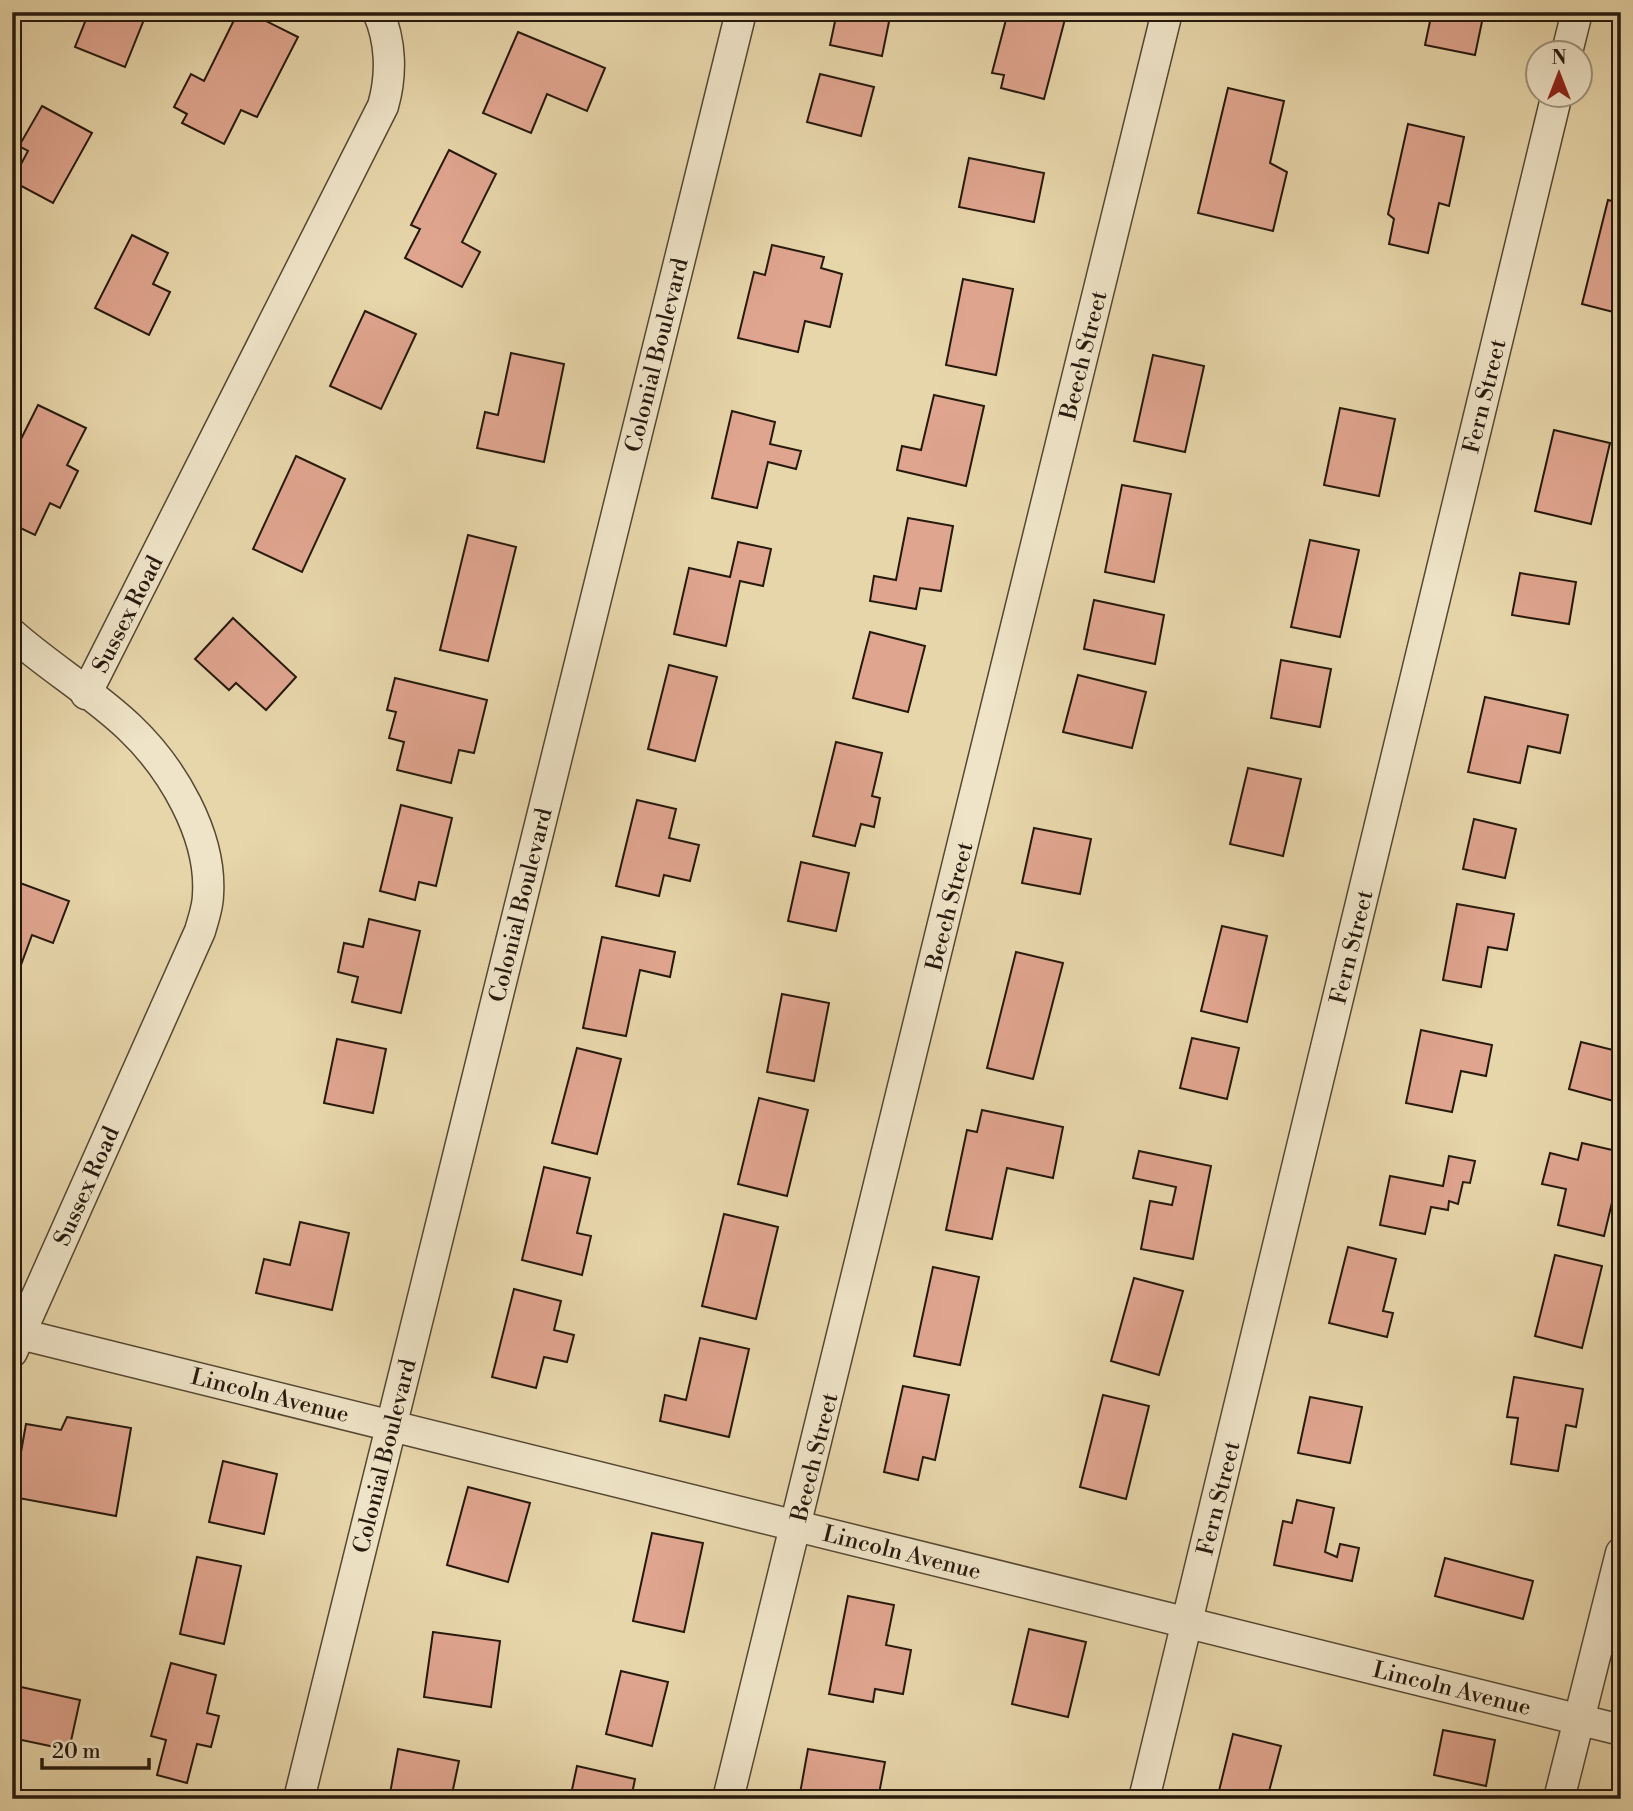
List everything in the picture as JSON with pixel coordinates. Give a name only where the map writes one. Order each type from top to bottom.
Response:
[{"type":"street","name":"Sussex Road","points":[[16,1343],[200,932],[208,894],[205,857],[188,809],[163,766],[130,727],[86,694],[383,106],[389,61],[384,25],[378,12]]},
{"type":"street","name":"Colonial Boulevard","points":[[299,1799],[741,12]]},
{"type":"street","name":"Beech Street","points":[[728,1799],[1167,12]]},
{"type":"street","points":[[1570,38],[1577,12]]},
{"type":"street","name":"Fern Street","points":[[1144,1799],[1554,108]]},
{"type":"street","points":[[12,634],[86,694]]},
{"type":"street","name":"Lincoln Avenue","points":[[16,1343],[391,1426],[1621,1730]]},
{"type":"street","points":[[1559,1799],[1621,1553]]},
{"type":"building","points":[[89,12],[147,12],[125,67],[75,47]]},
{"type":"building","points":[[238,12],[248,12],[298,37],[257,117],[241,110],[224,144],[182,123],[187,114],[174,107],[191,74],[204,81]]},
{"type":"building","points":[[837,12],[891,12],[882,56],[830,45]]},
{"type":"building","points":[[1008,12],[1037,12],[1065,19],[1044,99],[1001,88],[1004,75],[992,73]]},
{"type":"building","points":[[1432,12],[1484,12],[1475,55],[1425,45]]},
{"type":"building","points":[[518,32],[605,68],[587,111],[547,94],[531,133],[483,113]]},
{"type":"building","points":[[820,74],[874,87],[861,136],[807,122]]},
{"type":"building","points":[[1228,88],[1284,101],[1270,163],[1287,172],[1273,231],[1198,213]]},
{"type":"building","points":[[42,106],[92,133],[53,203],[12,181],[28,151],[19,146]]},
{"type":"building","points":[[1408,124],[1464,137],[1449,206],[1439,203],[1428,253],[1389,244],[1394,219],[1388,214]]},
{"type":"building","points":[[449,150],[496,174],[462,242],[480,252],[462,287],[405,258],[420,229],[411,225]]},
{"type":"building","points":[[969,158],[1044,173],[1034,222],[959,207]]},
{"type":"building","points":[[1608,200],[1621,203],[1621,314],[1582,304]]},
{"type":"building","points":[[132,235],[168,253],[153,284],[170,292],[149,335],[95,308]]},
{"type":"building","points":[[772,245],[824,257],[821,268],[842,274],[830,327],[805,321],[798,352],[738,338],[754,272],[765,275]]},
{"type":"building","points":[[963,279],[1013,289],[996,375],[946,365]]},
{"type":"building","points":[[365,311],[416,334],[381,409],[330,386]]},
{"type":"building","points":[[511,353],[564,364],[544,462],[477,448],[485,412],[498,415]]},
{"type":"building","points":[[1153,355],[1204,366],[1185,452],[1134,441]]},
{"type":"building","points":[[934,395],[984,406],[966,486],[897,470],[902,446],[921,450]]},
{"type":"building","points":[[38,405],[86,428],[67,465],[78,471],[60,508],[50,503],[35,535],[12,524],[12,457]]},
{"type":"building","points":[[1340,408],[1395,419],[1379,496],[1324,485]]},
{"type":"building","points":[[732,411],[775,422],[770,444],[801,451],[796,469],[768,462],[757,508],[712,498]]},
{"type":"building","points":[[1554,430],[1610,443],[1591,524],[1535,511]]},
{"type":"building","points":[[296,456],[345,479],[302,572],[253,549]]},
{"type":"building","points":[[1122,485],[1171,494],[1154,582],[1105,572]]},
{"type":"building","points":[[908,518],[953,526],[941,591],[920,588],[916,609],[870,601],[874,576],[896,580]]},
{"type":"building","points":[[468,535],[516,547],[488,661],[440,650]]},
{"type":"building","points":[[1310,540],[1359,550],[1340,637],[1291,627]]},
{"type":"building","points":[[738,542],[771,549],[763,586],[740,581],[726,646],[674,634],[689,568],[730,577]]},
{"type":"building","points":[[1520,573],[1576,582],[1569,624],[1512,615]]},
{"type":"building","points":[[1094,600],[1164,615],[1155,664],[1084,649]]},
{"type":"building","points":[[233,618],[296,677],[266,710],[236,683],[229,690],[195,659]]},
{"type":"building","points":[[870,632],[925,646],[908,712],[853,698]]},
{"type":"building","points":[[1281,660],[1331,669],[1320,727],[1271,718]]},
{"type":"building","points":[[669,665],[717,677],[695,761],[648,749]]},
{"type":"building","points":[[1078,675],[1146,692],[1132,748],[1063,732]]},
{"type":"building","points":[[395,678],[487,700],[474,753],[459,750],[451,783],[397,770],[404,742],[389,738],[396,712],[387,710]]},
{"type":"building","points":[[1485,697],[1568,715],[1560,753],[1528,746],[1520,783],[1468,772]]},
{"type":"building","points":[[836,742],[882,753],[872,796],[880,798],[874,827],[861,824],[855,846],[813,836]]},
{"type":"building","points":[[1248,768],[1301,779],[1283,856],[1230,844]]},
{"type":"building","points":[[637,800],[676,809],[669,838],[699,845],[690,881],[664,875],[659,896],[616,886]]},
{"type":"building","points":[[401,805],[452,818],[436,886],[419,882],[415,900],[380,891]]},
{"type":"building","points":[[1474,819],[1516,829],[1505,878],[1463,869]]},
{"type":"building","points":[[1034,828],[1091,839],[1080,894],[1022,883]]},
{"type":"building","points":[[801,862],[849,873],[836,931],[788,921]]},
{"type":"building","points":[[12,880],[69,901],[53,943],[32,935],[18,973],[12,971]]},
{"type":"building","points":[[1457,904],[1514,914],[1507,950],[1488,947],[1481,987],[1443,980]]},
{"type":"building","points":[[369,919],[420,931],[401,1013],[352,1002],[358,977],[338,972],[344,943],[363,947]]},
{"type":"building","points":[[1222,926],[1267,936],[1247,1022],[1201,1011]]},
{"type":"building","points":[[602,937],[675,952],[670,977],[640,970],[626,1036],[583,1028]]},
{"type":"building","points":[[1016,952],[1063,963],[1033,1079],[987,1068]]},
{"type":"building","points":[[782,994],[829,1003],[814,1081],[767,1072]]},
{"type":"building","points":[[1421,1030],[1492,1045],[1486,1076],[1461,1071],[1452,1112],[1406,1103]]},
{"type":"building","points":[[1192,1038],[1239,1048],[1227,1099],[1180,1088]]},
{"type":"building","points":[[337,1039],[386,1049],[373,1113],[324,1103]]},
{"type":"building","points":[[1581,1042],[1621,1052],[1621,1103],[1569,1089]]},
{"type":"building","points":[[577,1048],[621,1059],[597,1154],[552,1143]]},
{"type":"building","points":[[759,1098],[808,1110],[787,1196],[738,1184]]},
{"type":"building","points":[[982,1110],[1063,1127],[1053,1178],[1007,1168],[992,1239],[946,1230],[967,1130],[977,1132]]},
{"type":"building","points":[[1582,1143],[1621,1152],[1621,1165],[1604,1236],[1558,1225],[1566,1189],[1542,1184],[1550,1153],[1578,1160]]},
{"type":"building","points":[[1139,1151],[1211,1166],[1193,1259],[1141,1249],[1150,1201],[1172,1205],[1176,1187],[1133,1178]]},
{"type":"building","points":[[1449,1156],[1475,1161],[1470,1183],[1463,1182],[1458,1204],[1449,1201],[1448,1210],[1431,1207],[1425,1234],[1380,1225],[1390,1176],[1443,1186]]},
{"type":"building","points":[[544,1167],[590,1178],[577,1233],[591,1236],[582,1275],[522,1260]]},
{"type":"building","points":[[724,1214],[778,1227],[756,1319],[702,1306]]},
{"type":"building","points":[[300,1222],[349,1233],[332,1310],[256,1293],[264,1259],[290,1265]]},
{"type":"building","points":[[1348,1247],[1396,1259],[1383,1311],[1393,1313],[1387,1337],[1329,1323]]},
{"type":"building","points":[[1555,1255],[1602,1266],[1582,1348],[1535,1336]]},
{"type":"building","points":[[933,1267],[979,1277],[960,1365],[914,1356]]},
{"type":"building","points":[[1134,1278],[1183,1291],[1159,1375],[1111,1361]]},
{"type":"building","points":[[514,1289],[561,1301],[554,1330],[574,1335],[567,1362],[544,1357],[536,1388],[492,1377]]},
{"type":"building","points":[[700,1338],[749,1349],[729,1437],[660,1421],[665,1395],[686,1400]]},
{"type":"building","points":[[1514,1377],[1583,1389],[1576,1427],[1566,1425],[1558,1471],[1511,1464],[1518,1418],[1507,1417]]},
{"type":"building","points":[[903,1386],[949,1395],[935,1460],[923,1457],[918,1480],[884,1472]]},
{"type":"building","points":[[1103,1395],[1149,1406],[1126,1499],[1080,1487]]},
{"type":"building","points":[[1310,1397],[1362,1407],[1350,1463],[1298,1453]]},
{"type":"building","points":[[67,1417],[131,1428],[116,1516],[13,1497],[26,1424],[61,1430]]},
{"type":"building","points":[[223,1461],[277,1474],[264,1534],[209,1522]]},
{"type":"building","points":[[468,1487],[530,1503],[508,1582],[447,1565]]},
{"type":"building","points":[[1297,1500],[1334,1508],[1325,1552],[1337,1557],[1340,1544],[1359,1548],[1352,1581],[1274,1565],[1283,1521],[1292,1523]]},
{"type":"building","points":[[652,1533],[703,1543],[684,1632],[633,1621]]},
{"type":"building","points":[[197,1557],[241,1566],[224,1644],[180,1634]]},
{"type":"building","points":[[1445,1558],[1533,1581],[1523,1619],[1435,1596]]},
{"type":"building","points":[[848,1596],[894,1605],[886,1645],[911,1650],[903,1694],[875,1689],[873,1702],[829,1694]]},
{"type":"building","points":[[1029,1629],[1086,1642],[1068,1717],[1012,1704]]},
{"type":"building","points":[[433,1632],[500,1641],[491,1707],[424,1697]]},
{"type":"building","points":[[171,1663],[216,1675],[207,1713],[219,1716],[211,1747],[197,1744],[187,1783],[157,1775],[166,1740],[151,1736]]},
{"type":"building","points":[[621,1671],[668,1682],[652,1746],[606,1734]]},
{"type":"building","points":[[12,1685],[80,1700],[69,1750],[12,1738]]},
{"type":"building","points":[[1443,1730],[1495,1740],[1486,1786],[1434,1775]]},
{"type":"building","points":[[1233,1734],[1281,1746],[1267,1799],[1217,1799]]},
{"type":"building","points":[[398,1749],[459,1761],[451,1799],[389,1799]]},
{"type":"building","points":[[808,1749],[885,1762],[878,1799],[799,1799]]},
{"type":"building","points":[[577,1766],[635,1779],[631,1799],[570,1799]]}]
